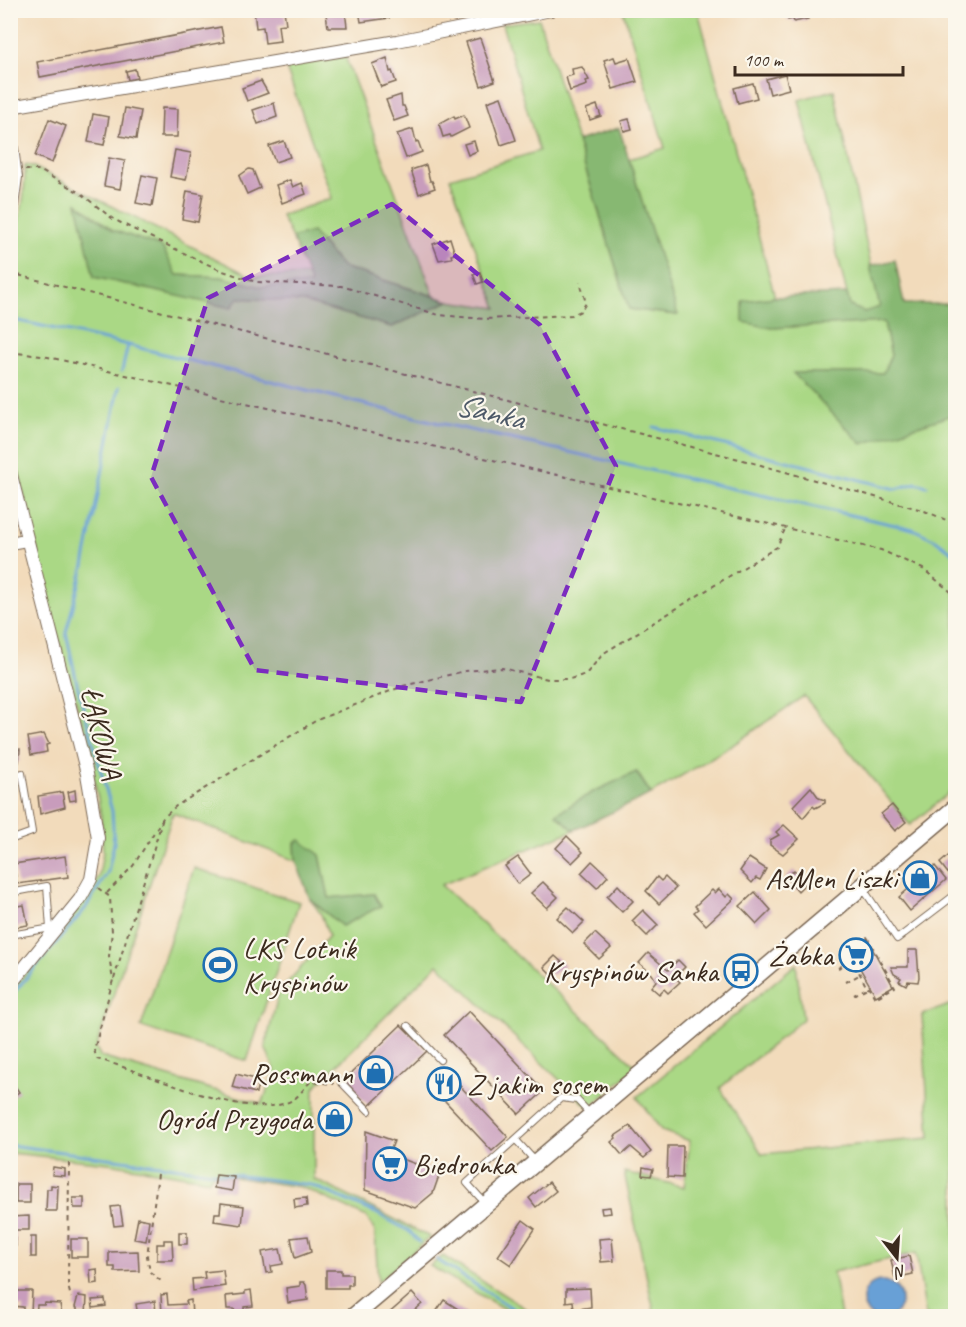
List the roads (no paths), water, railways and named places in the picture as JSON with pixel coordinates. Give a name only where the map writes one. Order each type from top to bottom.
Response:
[{"type":"main road","points":[[354,1317],[956,807]]},
{"type":"street","points":[[10,107],[407,39],[551,10]]},
{"type":"street","points":[[10,134],[16,170],[10,220]]},
{"type":"street","name":"ŁĄKOWA","points":[[10,471],[96,816],[97,850],[90,879],[10,986]]},
{"type":"street","points":[[10,543],[26,540]]},
{"type":"lane","points":[[10,777],[22,773],[32,832],[10,840]]},
{"type":"lane","points":[[10,893],[47,886],[54,928],[10,934]]},
{"type":"lane","points":[[862,886],[897,939],[956,894]]},
{"type":"lane","points":[[408,1026],[440,1060]]},
{"type":"lane","points":[[341,1082],[369,1111]]},
{"type":"lane","points":[[486,1205],[467,1183],[561,1098],[577,1100],[591,1115]]},
{"type":"lane","points":[[516,1140],[535,1162]]},
{"type":"water","points":[[882,1281],[896,1286],[901,1300],[896,1314],[882,1319],[868,1314],[863,1300],[868,1286]]},
{"type":"waterway","name":"Sanka","points":[[10,319],[128,345],[435,422],[913,529],[936,540],[956,555]]},
{"type":"waterway","points":[[122,371],[128,345]]},
{"type":"waterway","points":[[10,997],[85,909],[108,872],[114,843],[112,811],[78,688],[66,632],[84,566],[119,387]]},
{"type":"waterway","points":[[654,427],[896,489],[916,483],[927,486]]},
{"type":"waterway","points":[[10,1145],[311,1185],[374,1212],[409,1231],[419,1242]]},
{"type":"waterway","points":[[436,1259],[524,1316]]},
{"type":"waterway","points":[[506,1316],[511,1308]]},
{"type":"place","name":"AsMen Liszki","points":[[920,878]]},
{"type":"place","name":"Żabka","points":[[856,955]]},
{"type":"place","name":"LKS Lotnik Kryspinów","points":[[220,965]]},
{"type":"place","name":"Kryspinów Sanka","points":[[741,971]]},
{"type":"place","name":"Rossmann","points":[[376,1073]]},
{"type":"place","name":"Z jakim sosem","points":[[444,1084]]},
{"type":"place","name":"Ogród Przygoda","points":[[335,1119]]},
{"type":"place","name":"Biedronka","points":[[390,1164]]}]
